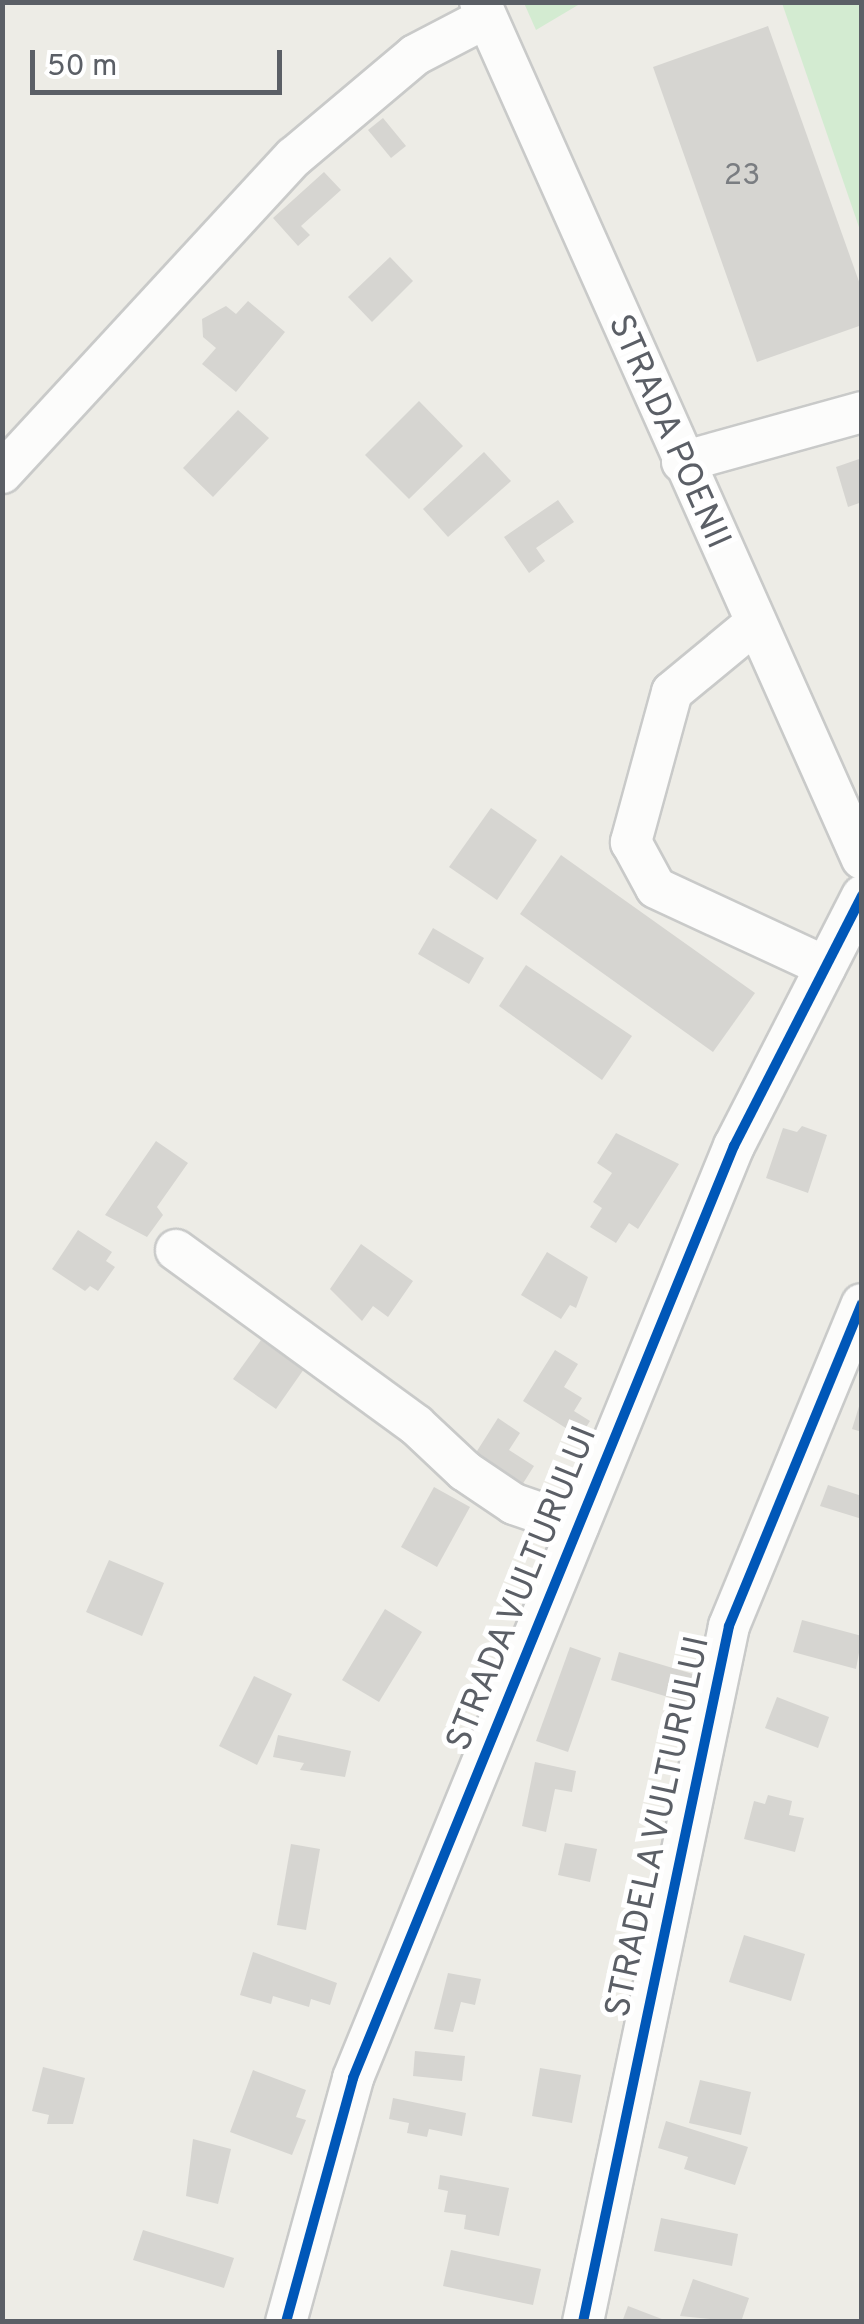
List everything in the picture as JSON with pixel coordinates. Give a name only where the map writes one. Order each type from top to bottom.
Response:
[{"type":"street","name":"STRADA POENII","points":[[483,10],[753,625],[862,859]]},
{"type":"street","points":[[2,473],[294,157],[415,55],[483,10]]},
{"type":"street","points":[[682,462],[862,412]]},
{"type":"street","points":[[753,625],[672,692],[631,842],[656,888],[826,967]]},
{"type":"street","name":"STRADA VULTURULUI","points":[[286,2322],[353,2078],[734,1146],[862,896]]},
{"type":"street","points":[[176,1250],[416,1425],[464,1471],[514,1504],[578,1526]]},
{"type":"street","name":"STRADELA VULTURULUI","points":[[583,2322],[729,1626],[862,1304]]},
{"type":"green space","points":[[524,3],[576,3],[578,5],[536,30]]},
{"type":"green space","points":[[782,3],[861,3],[861,233]]},
{"type":"building","points":[[768,26],[862,290],[862,325],[757,362],[653,67]]},
{"type":"building","points":[[383,118],[406,146],[391,158],[368,130]]},
{"type":"building","points":[[324,172],[341,190],[301,226],[310,235],[298,246],[273,218]]},
{"type":"building","points":[[390,257],[413,281],[372,322],[348,297]]},
{"type":"building","points":[[248,301],[285,332],[236,392],[202,364],[216,348],[203,337],[202,319],[226,306],[236,314]]},
{"type":"building","points":[[419,401],[463,446],[409,499],[365,455]]},
{"type":"building","points":[[238,410],[269,438],[213,497],[183,468]]},
{"type":"building","points":[[484,452],[511,481],[448,537],[423,509]]},
{"type":"building","points":[[862,458],[862,502],[848,507],[836,467]]},
{"type":"building","points":[[558,500],[574,522],[536,548],[545,561],[529,573],[504,537]]},
{"type":"building","points":[[491,808],[537,840],[497,900],[449,867]]},
{"type":"building","points":[[561,855],[755,993],[713,1052],[520,914]]},
{"type":"building","points":[[433,928],[484,958],[469,984],[418,954]]},
{"type":"building","points":[[526,965],[632,1036],[602,1080],[499,1006]]},
{"type":"building","points":[[802,1126],[827,1135],[808,1193],[766,1178],[783,1128],[797,1132]]},
{"type":"building","points":[[616,1133],[679,1164],[638,1229],[629,1223],[616,1243],[590,1227],[602,1208],[593,1202],[612,1173],[597,1163]]},
{"type":"building","points":[[156,1141],[188,1163],[157,1207],[163,1215],[147,1237],[105,1215]]},
{"type":"building","points":[[78,1230],[112,1252],[106,1261],[115,1267],[98,1291],[90,1286],[85,1291],[52,1269]]},
{"type":"building","points":[[361,1244],[413,1281],[388,1317],[373,1306],[362,1321],[330,1289]]},
{"type":"building","points":[[547,1252],[588,1277],[576,1308],[570,1305],[561,1319],[521,1295]]},
{"type":"building","points":[[261,1340],[304,1369],[276,1409],[233,1379]]},
{"type":"building","points":[[555,1350],[578,1364],[564,1387],[582,1398],[574,1411],[590,1421],[580,1437],[523,1401]]},
{"type":"building","points":[[862,1400],[862,1432],[852,1429]]},
{"type":"building","points":[[498,1418],[520,1433],[509,1450],[534,1466],[517,1493],[470,1462]]},
{"type":"building","points":[[828,1485],[862,1496],[862,1519],[820,1506]]},
{"type":"building","points":[[434,1487],[470,1507],[437,1567],[401,1547]]},
{"type":"building","points":[[109,1560],[164,1583],[142,1636],[86,1612]]},
{"type":"building","points":[[385,1609],[422,1632],[379,1702],[342,1680]]},
{"type":"building","points":[[802,1620],[862,1636],[856,1669],[793,1652]]},
{"type":"building","points":[[570,1647],[601,1658],[568,1752],[536,1741]]},
{"type":"building","points":[[619,1652],[693,1674],[685,1702],[611,1680]]},
{"type":"building","points":[[254,1676],[292,1694],[257,1765],[219,1746]]},
{"type":"building","points":[[777,1697],[829,1717],[818,1748],[765,1728]]},
{"type":"building","points":[[278,1735],[351,1751],[345,1777],[300,1770],[304,1763],[273,1757]]},
{"type":"building","points":[[535,1762],[576,1771],[572,1792],[555,1789],[546,1832],[522,1826]]},
{"type":"building","points":[[768,1795],[792,1801],[789,1815],[804,1818],[795,1852],[744,1839],[754,1801],[765,1804]]},
{"type":"building","points":[[565,1843],[597,1849],[590,1882],[558,1875]]},
{"type":"building","points":[[291,1844],[320,1849],[306,1930],[277,1925]]},
{"type":"building","points":[[744,1935],[805,1954],[791,2001],[729,1982]]},
{"type":"building","points":[[253,1952],[337,1983],[330,2005],[311,1999],[309,2007],[273,1996],[271,2004],[240,1995]]},
{"type":"building","points":[[448,1973],[481,1979],[475,2005],[461,2002],[453,2032],[434,2029]]},
{"type":"building","points":[[415,2051],[465,2056],[462,2081],[413,2076]]},
{"type":"building","points":[[43,2067],[85,2078],[73,2124],[47,2124],[49,2115],[32,2111]]},
{"type":"building","points":[[540,2068],[581,2075],[572,2123],[532,2116]]},
{"type":"building","points":[[253,2070],[306,2090],[296,2117],[306,2120],[292,2155],[230,2132]]},
{"type":"building","points":[[700,2080],[751,2092],[741,2135],[689,2123]]},
{"type":"building","points":[[393,2098],[466,2113],[462,2136],[429,2129],[427,2137],[407,2133],[409,2123],[389,2119]]},
{"type":"building","points":[[666,2121],[748,2147],[735,2185],[684,2169],[688,2157],[658,2148]]},
{"type":"building","points":[[193,2139],[231,2149],[218,2204],[186,2196]]},
{"type":"building","points":[[440,2175],[509,2188],[499,2236],[464,2229],[466,2215],[444,2212],[448,2191],[438,2189]]},
{"type":"building","points":[[661,2218],[738,2234],[732,2266],[654,2251]]},
{"type":"building","points":[[143,2230],[234,2258],[224,2288],[133,2260]]},
{"type":"building","points":[[451,2250],[541,2269],[533,2305],[443,2286]]},
{"type":"building","points":[[693,2279],[749,2298],[741,2322],[680,2316]]},
{"type":"building","points":[[628,2306],[667,2321],[667,2322],[622,2322]]},
{"type":"cycle path","points":[[286,2322],[353,2078],[734,1146],[862,896]]},
{"type":"cycle path","points":[[583,2322],[729,1626],[862,1304]]}]
